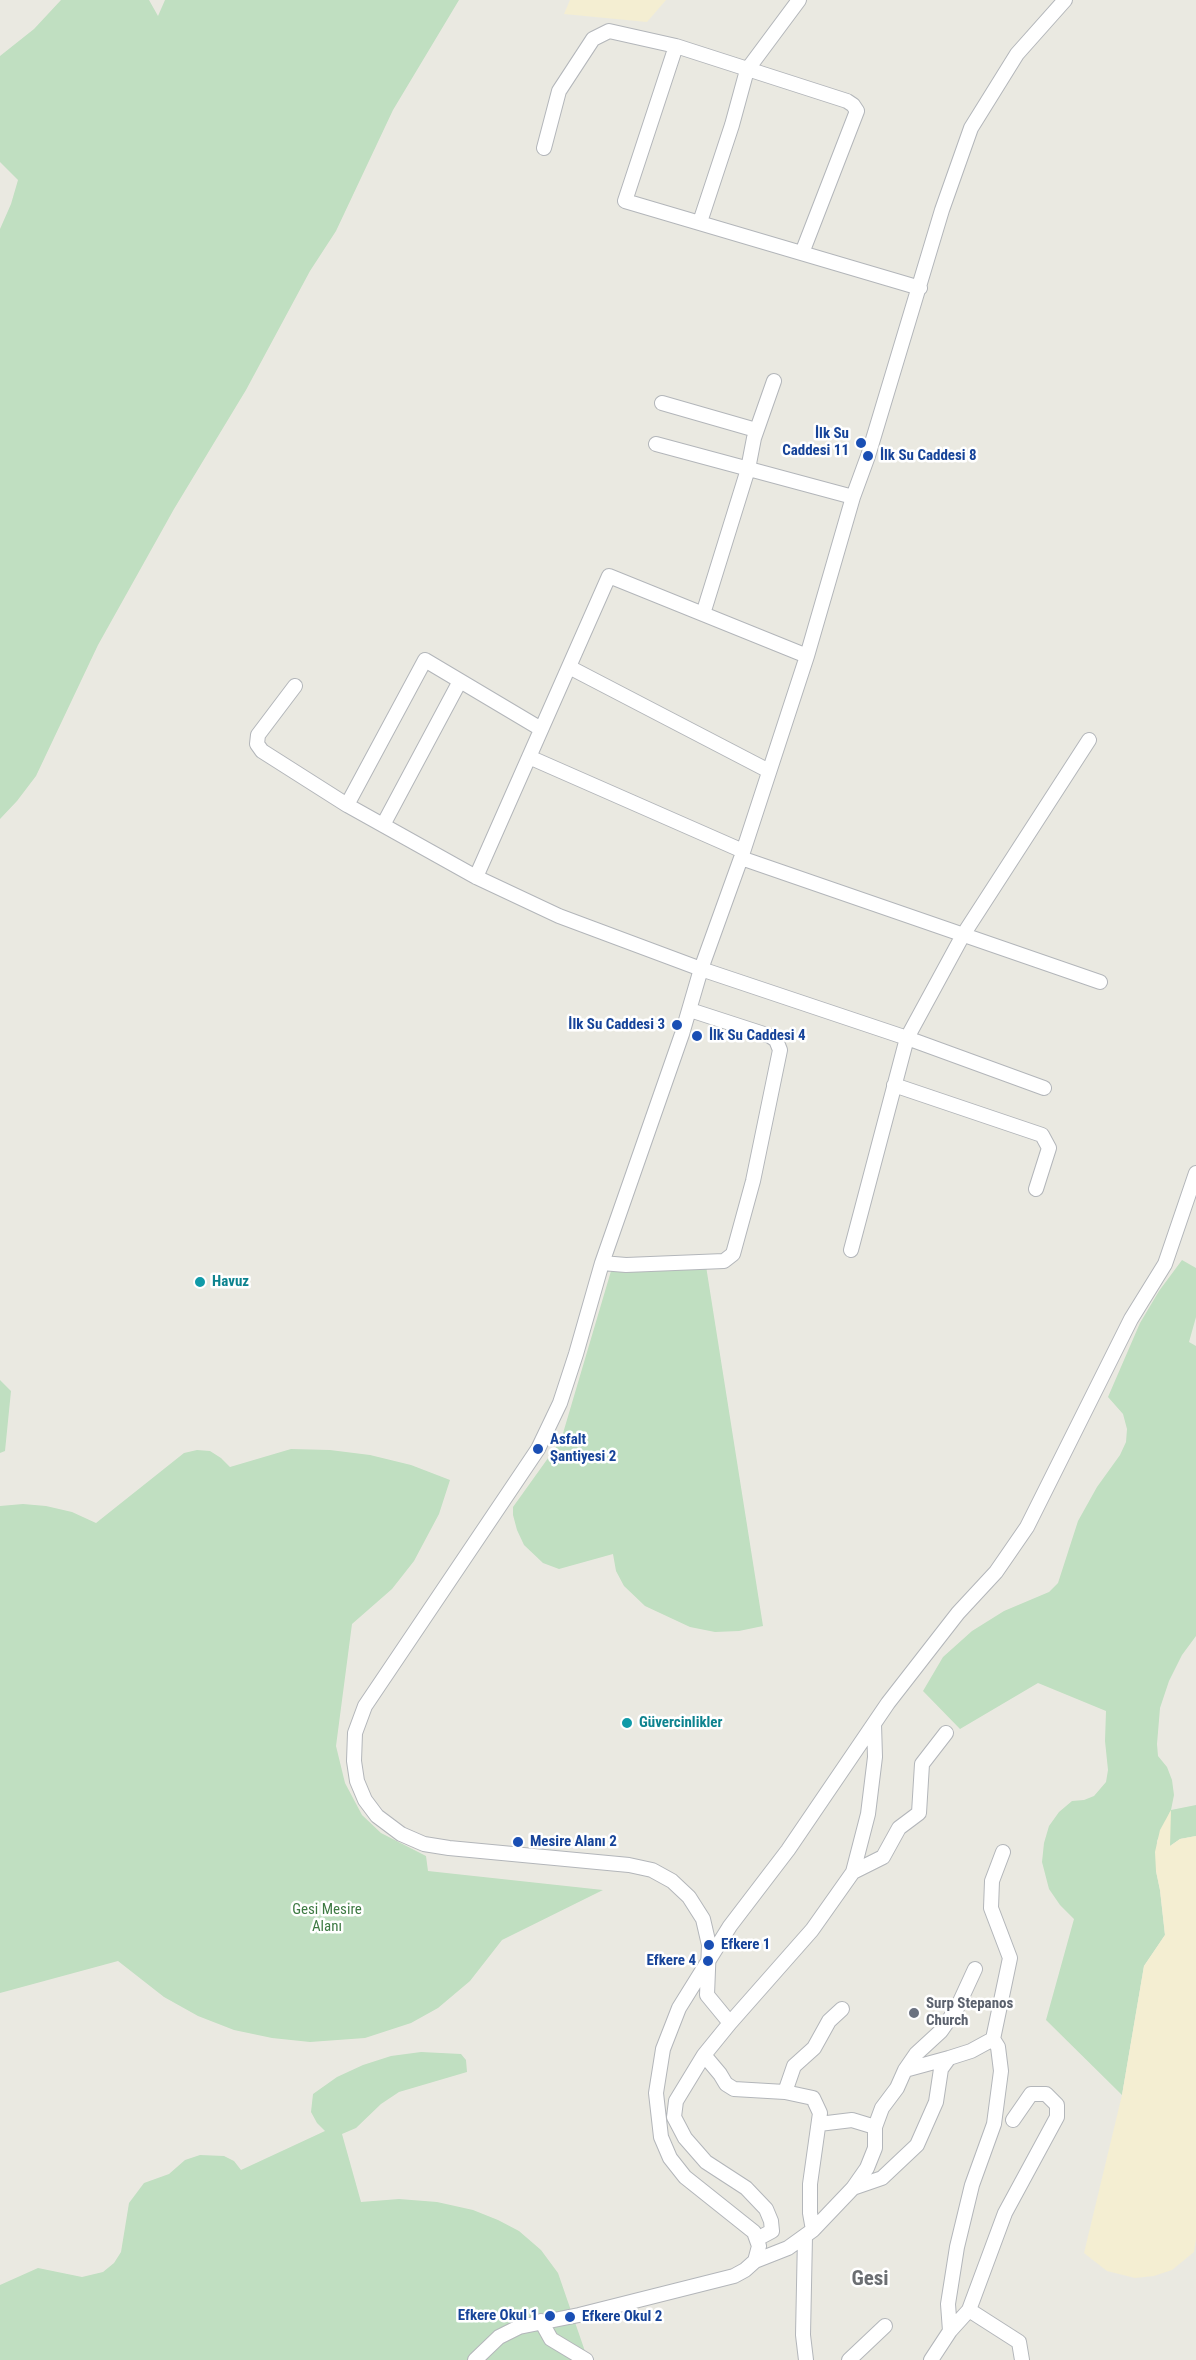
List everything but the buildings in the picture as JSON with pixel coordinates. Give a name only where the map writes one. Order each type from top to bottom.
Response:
[{"type":"street","points":[[700,222],[732,125],[747,70],[799,0]]},
{"type":"street","points":[[729,2023],[707,1995],[709,1945],[703,1919],[689,1897],[672,1881],[652,1870],[629,1864],[424,1844],[400,1834],[377,1816],[361,1790],[354,1761],[355,1733],[365,1706],[538,1449],[566,1383],[602,1263],[690,1010],[700,969],[742,854],[807,656],[942,210],[971,128],[1017,54],[1065,0]]},
{"type":"street","points":[[544,148],[559,91],[593,39],[609,31],[676,46],[847,101],[856,108],[843,149],[802,253]]},
{"type":"street","points":[[676,46],[625,201],[920,288]]},
{"type":"street","points":[[704,614],[748,469],[756,430],[774,381]]},
{"type":"street","points":[[662,403],[756,430]]},
{"type":"street","points":[[656,444],[853,498]]},
{"type":"street","points":[[476,877],[609,576],[807,656]]},
{"type":"street","points":[[347,805],[425,660],[542,729]]},
{"type":"street","points":[[569,667],[769,771]]},
{"type":"street","points":[[383,825],[460,681]]},
{"type":"street","points":[[294,686],[258,735],[259,747],[347,805],[476,877],[558,916],[700,969],[907,1038],[1044,1088]]},
{"type":"street","points":[[852,1250],[907,1038],[963,936],[1089,740]]},
{"type":"street","points":[[529,757],[742,854],[963,936],[1100,982]]},
{"type":"street","points":[[602,1263],[626,1265],[724,1261],[734,1254],[753,1181],[780,1050],[776,1040],[770,1036],[690,1010]]},
{"type":"street","points":[[894,1085],[1042,1135],[1049,1148],[1036,1189]]},
{"type":"street","points":[[475,2360],[499,2337],[519,2327],[579,2315],[734,2276],[746,2270],[755,2260],[758,2254],[758,2239],[748,2226],[684,2177],[670,2158],[661,2137],[656,2093],[663,2049],[679,2008],[730,1926],[788,1850],[921,1659],[958,1613],[996,1572],[1027,1527],[1131,1319],[1165,1264],[1196,1173]]},
{"type":"street","points":[[758,2239],[772,2231],[766,2209],[746,2188],[706,2162],[685,2138],[674,2117],[676,2102],[704,2055],[729,2023],[812,1930],[853,1872],[868,1814],[875,1756],[874,1724]]},
{"type":"street","points":[[853,1872],[883,1857],[899,1828],[919,1813],[922,1764],[946,1733]]},
{"type":"street","points":[[950,2331],[948,2304],[957,2247],[972,2185],[994,2124],[1001,2072],[998,2047],[993,2039],[1010,1958],[991,1908],[992,1881],[1003,1852]]},
{"type":"street","points":[[755,2260],[788,2248],[809,2233],[853,2188],[867,2168],[875,2148],[875,2127],[882,2108],[897,2088],[916,2054],[941,2031],[967,1989],[975,1969]]},
{"type":"street","points":[[785,2092],[794,2066],[814,2048],[829,2021],[842,2009]]},
{"type":"street","points":[[905,2070],[971,2051],[993,2039]]},
{"type":"street","points":[[704,2055],[726,2084],[734,2089],[785,2092],[813,2098],[820,2113],[810,2184],[809,2233],[803,2300],[806,2360]]},
{"type":"street","points":[[853,2188],[882,2178],[917,2145],[936,2102],[941,2069],[950,2058]]},
{"type":"street","points":[[931,2360],[950,2331],[969,2310],[1005,2213],[1057,2117],[1057,2105],[1046,2094],[1031,2094],[1013,2120]]},
{"type":"street","points":[[819,2124],[852,2121],[875,2127]]},
{"type":"street","points":[[969,2310],[1019,2342],[1022,2360]]},
{"type":"street","points":[[541,2322],[551,2339],[586,2360]]},
{"type":"street","points":[[849,2360],[885,2326]]},
{"type":"green space","points":[[61,0],[149,0],[158,16],[165,0],[459,0],[393,110],[336,231],[310,271],[246,390],[174,509],[98,645],[36,776],[0,819],[0,229],[18,180],[0,162],[0,56],[34,29]]},
{"type":"green space","points":[[1182,1260],[1196,1268],[1196,1317],[1189,1342],[1196,1346],[1196,1636],[1182,1655],[1169,1681],[1160,1708],[1157,1744],[1158,1756],[1167,1767],[1172,1780],[1174,1795],[1171,1810],[1196,1805],[1196,1836],[1180,1839],[1170,1846],[1170,1812],[1157,1841],[1156,1871],[1165,1935],[1144,1966],[1122,2095],[1046,2020],[1074,1919],[1049,1889],[1042,1862],[1044,1843],[1049,1826],[1059,1812],[1072,1801],[1094,1796],[1106,1782],[1108,1770],[1105,1741],[1106,1711],[1038,1683],[960,1729],[923,1691],[943,1657],[972,1631],[1004,1611],[1049,1592],[1058,1583],[1078,1521],[1126,1442],[1127,1429],[1123,1414],[1108,1397],[1140,1323],[1159,1291]]},
{"type":"green space","points":[[706,1266],[763,1626],[739,1631],[715,1632],[690,1627],[645,1606],[624,1586],[616,1571],[613,1554],[559,1569],[543,1563],[524,1545],[513,1515],[513,1507],[561,1440],[611,1271]]},
{"type":"green space","points":[[0,1380],[11,1391],[5,1451],[0,1453]]},
{"type":"green space","name":"Gesi Mesire Alanı","points":[[291,1449],[330,1450],[370,1455],[411,1465],[450,1480],[439,1514],[414,1561],[392,1589],[352,1624],[336,1746],[345,1783],[362,1815],[381,1833],[426,1856],[428,1871],[603,1890],[502,1940],[470,1981],[438,2008],[411,2023],[365,2038],[310,2042],[272,2038],[234,2030],[198,2016],[164,1997],[118,1961],[0,1993],[0,1506],[23,1504],[46,1506],[72,1512],[96,1523],[184,1453],[197,1450],[210,1451],[230,1467]]},
{"type":"green space","points":[[421,2052],[461,2054],[466,2060],[467,2072],[399,2092],[381,2104],[356,2128],[342,2134],[361,2202],[399,2199],[437,2202],[473,2210],[519,2231],[541,2250],[558,2273],[588,2360],[0,2360],[0,2285],[38,2268],[82,2277],[103,2272],[114,2263],[121,2252],[129,2203],[144,2183],[169,2174],[185,2160],[200,2155],[224,2156],[234,2161],[241,2170],[325,2131],[311,2112],[313,2094],[337,2077],[363,2065],[391,2056]]},
{"type":"sand","points":[[570,0],[666,0],[647,22],[564,14]]},
{"type":"sand","points":[[1171,1810],[1170,1846],[1180,1839],[1196,1836],[1196,2240],[1194,2252],[1172,2270],[1154,2276],[1135,2278],[1107,2271],[1084,2253],[1122,2095],[1144,1966],[1165,1935],[1155,1852],[1160,1830]]},
{"type":"place","name":"İlk Su Caddesi 11","points":[[861,443]]},
{"type":"place","name":"İlk Su Caddesi 8","points":[[868,456]]},
{"type":"place","name":"İlk Su Caddesi 3","points":[[677,1025]]},
{"type":"place","name":"İlk Su Caddesi 4","points":[[697,1036]]},
{"type":"place","name":"Havuz","points":[[200,1282]]},
{"type":"place","name":"Asfalt Şantiyesi 2","points":[[538,1449]]},
{"type":"place","name":"Güvercinlikler","points":[[627,1723]]},
{"type":"place","name":"Mesire Alanı 2","points":[[518,1842]]},
{"type":"place","name":"Efkere 1","points":[[709,1945]]},
{"type":"place","name":"Efkere 4","points":[[708,1961]]},
{"type":"place","name":"Surp Stepanos Church","points":[[914,2013]]},
{"type":"place","name":"Efkere Okul 1","points":[[550,2316]]},
{"type":"place","name":"Efkere Okul 2","points":[[570,2317]]},
{"type":"district","name":"Gesi","points":[[870,2280]]}]
